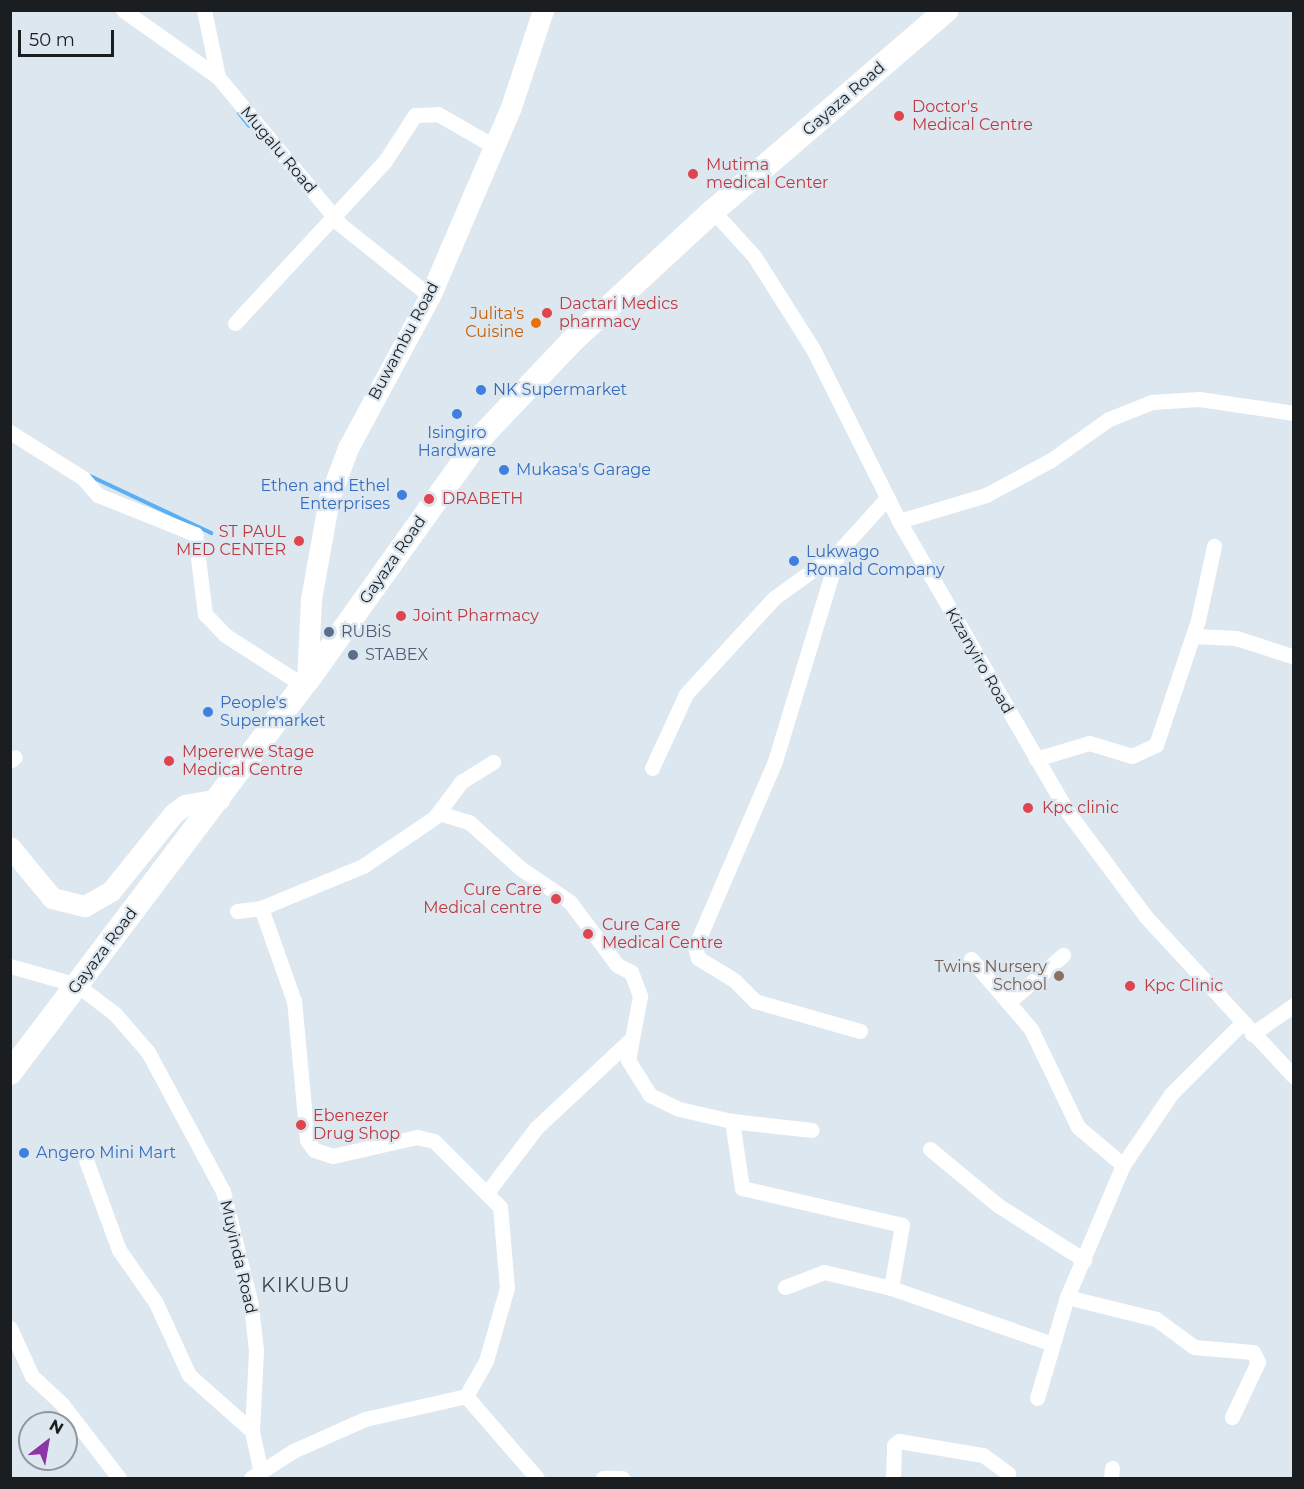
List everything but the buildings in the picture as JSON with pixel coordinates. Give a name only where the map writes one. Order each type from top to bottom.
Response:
[{"type":"main road","name":"Gayaza Road","points":[[10,1073],[305,683],[481,437],[571,342],[713,211],[947,10]]},
{"type":"street","name":"Mugalu Road","points":[[123,10],[218,76],[332,215],[365,248],[430,296]]},
{"type":"street","points":[[204,10],[218,76]]},
{"type":"street","name":"Buwambu Road","points":[[305,683],[311,599],[329,499],[348,448],[430,296],[495,147],[543,10]]},
{"type":"street","points":[[235,323],[332,215],[385,161],[415,115],[438,114],[495,147]]},
{"type":"street","name":"Kizanyiro Road","points":[[713,211],[754,256],[813,349],[899,521],[1036,759],[1146,917],[1293,1077]]},
{"type":"street","points":[[899,521],[986,495],[1051,460],[1109,419],[1145,404],[1199,399],[1293,413]]},
{"type":"street","points":[[10,432],[83,478],[98,495],[195,534],[205,614],[225,635],[305,683]]},
{"type":"street","points":[[652,768],[686,694],[774,598],[839,551],[887,498]]},
{"type":"street","points":[[1036,759],[1089,743],[1132,756],[1149,752],[1167,722],[1194,636],[1214,546]]},
{"type":"street","points":[[839,551],[775,760],[695,947],[698,958],[734,980],[755,1001],[860,1030]]},
{"type":"street","points":[[1194,636],[1236,638],[1292,656]]},
{"type":"street","points":[[237,911],[261,908],[363,866],[439,813],[461,782],[493,762]]},
{"type":"street","points":[[10,847],[52,898],[85,906],[111,891],[174,813],[185,805],[219,799]]},
{"type":"street","points":[[439,813],[469,822],[520,868],[570,902],[616,965],[631,972],[640,996],[629,1041],[631,1071],[650,1095],[679,1108],[732,1121],[811,1130]]},
{"type":"street","points":[[256,1474],[365,1419],[466,1396],[488,1356],[507,1288],[506,1231],[489,1190],[427,1137],[333,1156],[314,1150],[302,1101],[294,1001],[261,908]]},
{"type":"street","points":[[1011,1000],[1063,955]]},
{"type":"street","points":[[971,959],[1011,1000],[1032,1029],[1078,1126],[1123,1165]]},
{"type":"street","points":[[10,966],[77,985]]},
{"type":"street","name":"Muyinda Road","points":[[77,985],[115,1014],[148,1052],[229,1204],[256,1350],[252,1431],[256,1474]]},
{"type":"street","points":[[1037,1398],[1050,1343],[1067,1297],[1123,1165],[1159,1108],[1247,1028],[1293,1005]]},
{"type":"street","points":[[489,1190],[536,1128],[629,1041]]},
{"type":"street","points":[[732,1121],[738,1182],[748,1192],[902,1225],[891,1288]]},
{"type":"street","points":[[930,1149],[999,1206],[1084,1260]]},
{"type":"street","points":[[86,1160],[119,1250],[156,1303],[189,1375],[252,1431]]},
{"type":"street","points":[[785,1287],[824,1272],[891,1288],[1050,1343]]},
{"type":"street","points":[[1067,1297],[1156,1319],[1202,1349],[1253,1352],[1258,1362],[1232,1417]]},
{"type":"street","points":[[10,1328],[32,1376],[62,1404],[119,1479]]},
{"type":"street","points":[[466,1396],[537,1479]]},
{"type":"street","points":[[893,1479],[894,1445],[899,1442],[983,1455],[1008,1473]]},
{"type":"street","points":[[603,1479],[622,1479]]},
{"type":"waterway","points":[[239,113],[249,126]]},
{"type":"waterway","points":[[90,476],[211,533]]},
{"type":"place","name":"Doctor's Medical Centre","points":[[899,116]]},
{"type":"place","name":"Mutima medical Center","points":[[693,174]]},
{"type":"place","name":"Dactari Medics pharmacy","points":[[547,313]]},
{"type":"place","name":"Julita's Cuisine","points":[[536,323]]},
{"type":"place","name":"NK Supermarket","points":[[481,390]]},
{"type":"place","name":"Isingiro Hardware","points":[[457,414]]},
{"type":"place","name":"Mukasa's Garage","points":[[504,470]]},
{"type":"place","name":"Ethen and Ethel Enterprises","points":[[402,495]]},
{"type":"place","name":"DRABETH","points":[[429,499]]},
{"type":"place","name":"ST PAUL MED CENTER","points":[[299,541]]},
{"type":"place","name":"Lukwago Ronald Company","points":[[794,561]]},
{"type":"place","name":"Joint Pharmacy","points":[[401,616]]},
{"type":"place","name":"RUBiS","points":[[329,632]]},
{"type":"place","name":"STABEX","points":[[353,655]]},
{"type":"place","name":"People's Supermarket","points":[[208,712]]},
{"type":"place","name":"Mpererwe Stage Medical Centre","points":[[169,761]]},
{"type":"place","name":"Kpc clinic","points":[[1028,808]]},
{"type":"place","name":"Cure Care Medical centre","points":[[556,899]]},
{"type":"place","name":"Cure Care Medical Centre","points":[[588,934]]},
{"type":"place","name":"Twins Nursery School","points":[[1059,976]]},
{"type":"place","name":"Kpc Clinic","points":[[1130,986]]},
{"type":"place","name":"Ebenezer Drug Shop","points":[[301,1125]]},
{"type":"place","name":"Angero Mini Mart","points":[[24,1153]]},
{"type":"district","name":"KIKUBU","points":[[306,1285]]}]
